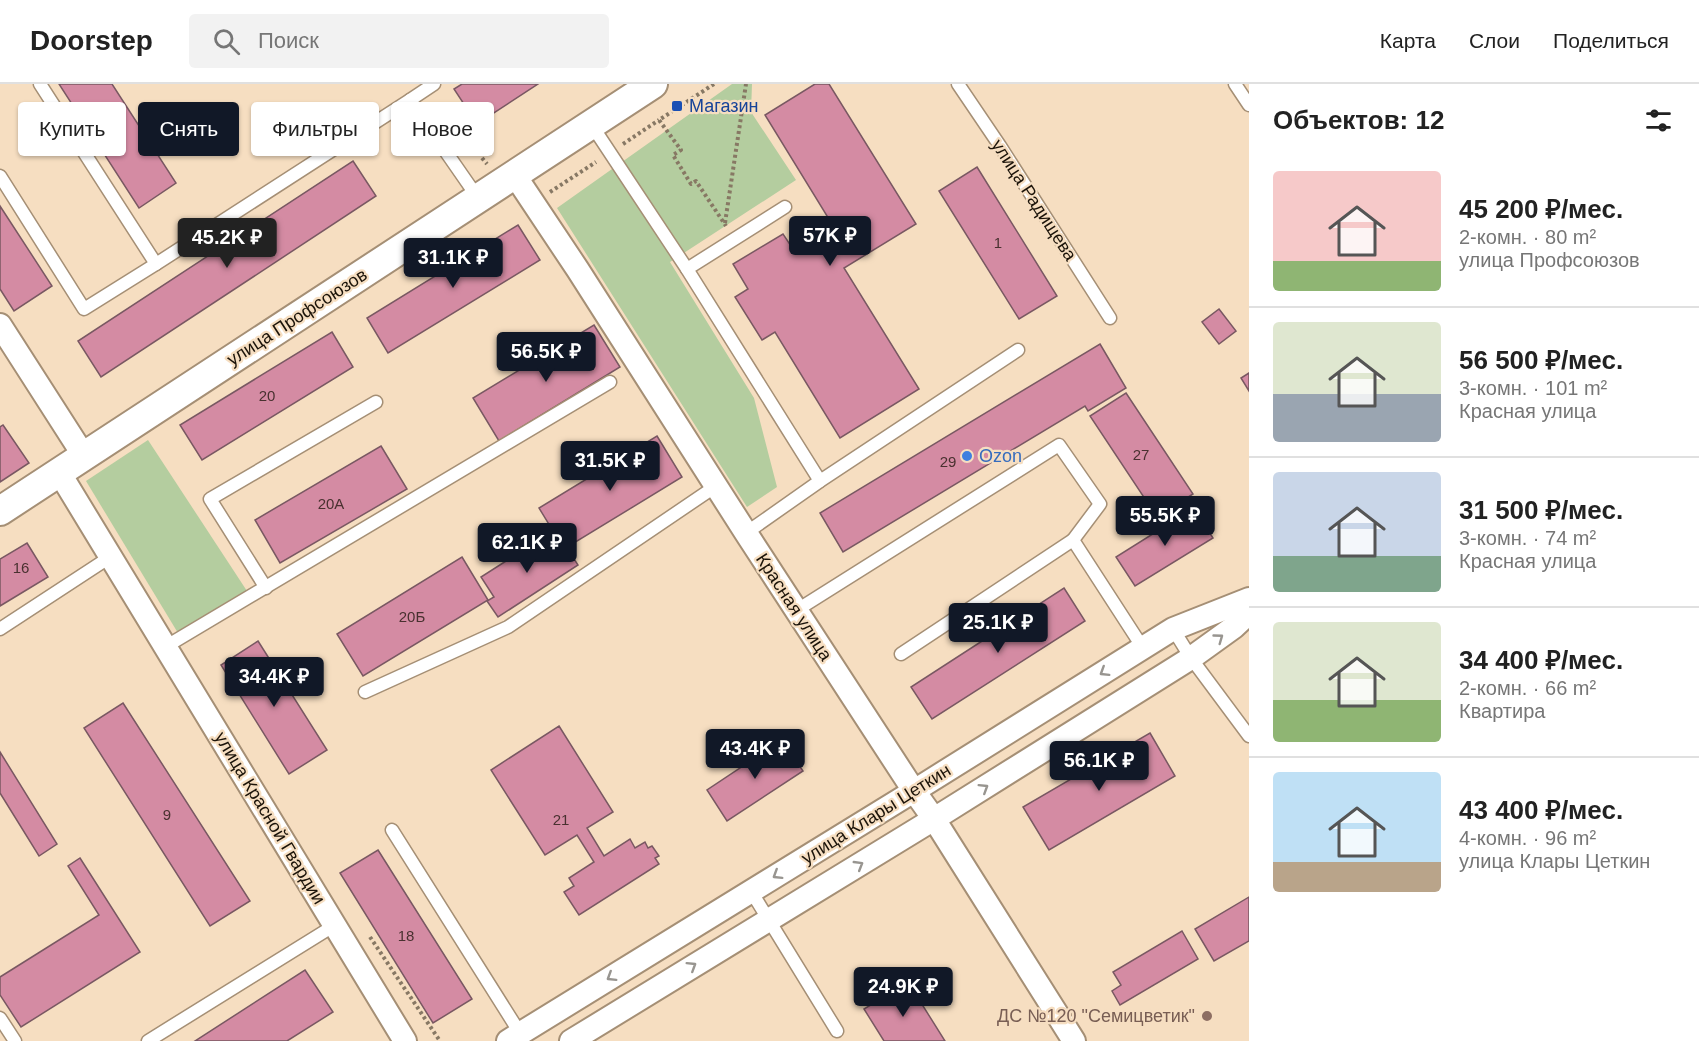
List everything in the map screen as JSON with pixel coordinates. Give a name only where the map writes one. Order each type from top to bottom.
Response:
[{"type":"street","name":"улица Профсоюзов","points":[[0,511],[653,84]]},
{"type":"street","name":"Красная улица","points":[[514,174],[934,819],[1074,1041]]},
{"type":"street","points":[[0,326],[84,456]]},
{"type":"street","name":"улица Красной Гвардии","points":[[59,472],[405,1041]]},
{"type":"street","name":"улица Клары Цеткин","points":[[514,1037],[1173,629],[1249,599]]},
{"type":"street","points":[[571,1041],[934,819],[1191,658],[1234,627],[1249,613]]},
{"type":"lane","points":[[40,84],[156,264]]},
{"type":"lane","points":[[0,176],[84,309],[434,84]]},
{"type":"lane","name":"улица Радищева","points":[[958,84],[1110,318]]},
{"type":"lane","points":[[1235,84],[1249,105]]},
{"type":"lane","points":[[410,100],[478,199]]},
{"type":"lane","points":[[591,124],[687,269],[820,481]]},
{"type":"lane","points":[[687,269],[785,207]]},
{"type":"lane","points":[[746,533],[820,481],[1018,350]]},
{"type":"lane","points":[[165,647],[610,382]]},
{"type":"lane","points":[[266,588],[210,499],[376,402]]},
{"type":"lane","points":[[796,610],[1059,445],[1100,504],[1073,540],[901,654]]},
{"type":"lane","points":[[364,692],[508,627],[716,486]]},
{"type":"lane","points":[[1073,540],[1143,648]]},
{"type":"lane","points":[[0,629],[110,557]]},
{"type":"lane","points":[[1173,629],[1191,658],[1249,736]]},
{"type":"lane","points":[[392,830],[514,1037]]},
{"type":"lane","points":[[752,891],[837,1031]]},
{"type":"lane","points":[[148,1041],[335,925]]},
{"type":"lane","points":[[0,1018],[15,1041]]},
{"type":"path","points":[[533,203],[714,84]]},
{"type":"path","points":[[724,224],[746,84]]},
{"type":"path","points":[[659,120],[681,150],[673,155],[691,184],[696,181],[734,238]]},
{"type":"green space","points":[[732,84],[752,84],[751,112],[796,180],[670,262],[754,398],[777,487],[747,507],[557,208]]},
{"type":"green space","points":[[148,440],[247,591],[178,633],[86,481]]},
{"type":"building","points":[[59,84],[112,84],[124,102],[71,102]]},
{"type":"building","points":[[462,84],[538,84],[494,113],[494,102],[463,102],[454,89]]},
{"type":"building","points":[[815,84],[829,84],[916,224],[844,268],[919,389],[840,438],[775,332],[762,340],[735,297],[748,289],[733,264],[783,234],[793,249],[832,224],[765,115]]},
{"type":"building","points":[[126,106],[138,124],[138,156],[159,156],[176,183],[139,208],[105,156],[126,156]]},
{"type":"building","points":[[353,161],[376,196],[101,377],[78,341]]},
{"type":"building","points":[[977,167],[1057,296],[1019,319],[939,191]]},
{"type":"building","points":[[0,206],[52,286],[14,311],[0,289]]},
{"type":"building","points":[[518,225],[540,260],[388,353],[367,318]]},
{"type":"building","points":[[1219,309],[1236,331],[1219,344],[1202,322]]},
{"type":"building","points":[[594,325],[620,367],[499,441],[473,398]]},
{"type":"building","points":[[332,332],[353,367],[202,460],[180,425]]},
{"type":"building","points":[[1100,344],[1126,388],[1088,411],[1085,406],[843,552],[820,513]]},
{"type":"building","points":[[1249,373],[1249,391],[1241,378]]},
{"type":"building","points":[[1126,393],[1193,494],[1157,517],[1090,416]]},
{"type":"building","points":[[3,425],[29,463],[0,482],[0,427]]},
{"type":"building","points":[[657,436],[682,477],[564,549],[539,508]]},
{"type":"building","points":[[381,446],[407,489],[280,563],[255,520]]},
{"type":"building","points":[[1194,508],[1213,538],[1135,586],[1116,557]]},
{"type":"building","points":[[550,533],[561,551],[567,548],[578,565],[498,617],[487,601],[494,597],[481,577]]},
{"type":"building","points":[[27,543],[48,577],[0,606],[0,559]]},
{"type":"building","points":[[462,557],[488,600],[363,676],[337,634]]},
{"type":"building","points":[[1064,588],[1085,621],[932,719],[911,687]]},
{"type":"building","points":[[258,641],[327,750],[289,774],[221,665]]},
{"type":"building","points":[[123,703],[250,901],[210,926],[84,728]]},
{"type":"building","points":[[559,726],[613,812],[587,828],[604,856],[630,839],[635,848],[645,842],[648,848],[652,846],[659,856],[655,858],[659,864],[579,915],[564,892],[574,886],[569,878],[594,862],[577,835],[545,855],[491,770]]},
{"type":"building","points":[[1150,733],[1175,776],[1049,850],[1023,807]]},
{"type":"building","points":[[782,740],[803,771],[727,821],[707,790]]},
{"type":"building","points":[[0,752],[57,844],[39,856],[0,793]]},
{"type":"building","points":[[378,850],[472,999],[433,1023],[340,873]]},
{"type":"building","points":[[80,858],[140,952],[21,1027],[0,995],[0,977],[99,915],[68,866]]},
{"type":"building","points":[[1249,897],[1249,941],[1214,961],[1195,929]]},
{"type":"building","points":[[1182,931],[1198,959],[1120,1005],[1112,991],[1121,985],[1113,972]]},
{"type":"building","points":[[305,970],[333,1012],[287,1041],[195,1041]]},
{"type":"building","points":[[908,982],[945,1041],[884,1041],[864,1009]]},
{"type":"place","name":"Магазин","points":[[677,106]]},
{"type":"place","name":"Ozon","points":[[967,456]]},
{"type":"place","name":"ДС №120 \"Семицветик\"","points":[[1207,1016]]}]
